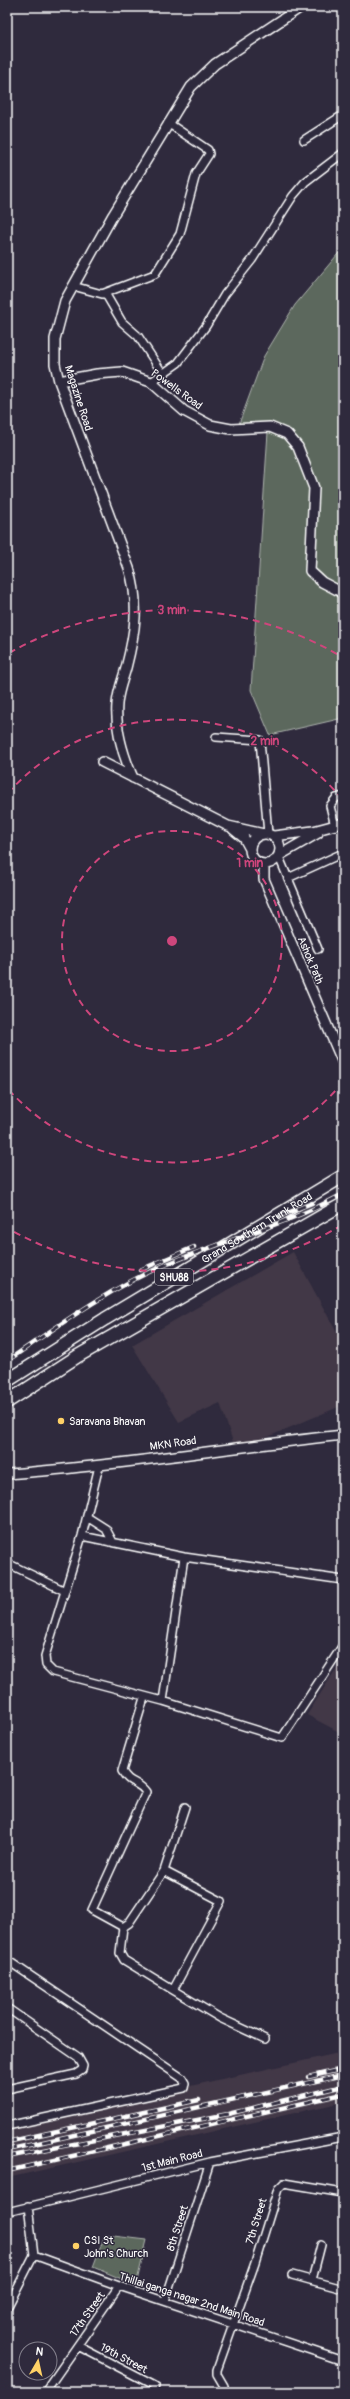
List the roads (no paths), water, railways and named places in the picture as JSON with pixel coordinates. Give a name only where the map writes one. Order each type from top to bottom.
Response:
[{"type":"main road","name":"Grand Southern Trunk Road","points":[[7,1381],[105,1319],[343,1176]]},
{"type":"main road","name":"Grand Southern Trunk Road","points":[[7,1402],[78,1356],[343,1204]]},
{"type":"street","name":"Magazine Road","points":[[133,778],[122,747],[117,712],[118,698],[136,621],[134,586],[59,381],[55,355],[56,332],[60,313],[73,286],[113,214],[191,87],[207,71],[301,7]]},
{"type":"street","points":[[304,140],[343,115]]},
{"type":"street","points":[[73,286],[105,294],[155,274],[180,234],[196,174],[209,154],[208,150],[168,123]]},
{"type":"street","points":[[151,382],[178,363],[206,326],[225,294],[252,260],[293,196],[305,182],[343,153]]},
{"type":"street","points":[[105,294],[122,322],[138,336],[163,374]]},
{"type":"street","name":"Powells Road","points":[[59,381],[97,374],[122,372],[151,382],[184,411],[210,424],[231,429],[270,427],[282,430],[292,439],[302,455],[314,488],[310,571],[322,582],[343,593]]},
{"type":"street","points":[[216,737],[260,740],[269,835]]},
{"type":"street","points":[[102,762],[228,826],[244,838],[250,849],[252,858],[264,864],[271,864],[279,856],[336,825]]},
{"type":"street","points":[[336,825],[330,806],[336,798],[343,796]]},
{"type":"street","points":[[250,849],[253,840],[269,835],[336,825]]},
{"type":"street","points":[[228,826],[269,835],[281,847],[279,856],[318,949]]},
{"type":"street","points":[[288,878],[343,853]]},
{"type":"street","name":"Ashok Path","points":[[264,864],[264,879],[343,1064]]},
{"type":"street","name":"MKN Road","points":[[7,1474],[99,1466],[250,1444],[343,1435]]},
{"type":"street","points":[[99,1466],[82,1536],[45,1656],[46,1665],[53,1672],[144,1698],[163,1701],[282,1738],[343,1645]]},
{"type":"street","points":[[87,1517],[106,1529],[113,1542]]},
{"type":"street","points":[[82,1536],[184,1557],[343,1580]]},
{"type":"street","points":[[163,1701],[184,1557]]},
{"type":"street","points":[[7,1563],[65,1591]]},
{"type":"street","points":[[123,1927],[92,1910],[146,1792],[141,1786],[127,1780],[122,1770],[144,1698]]},
{"type":"street","points":[[185,1807],[164,1871],[129,1923],[123,1927],[120,1953],[124,1960],[173,1990],[220,2018],[265,2040]]},
{"type":"street","points":[[164,1871],[221,1902],[173,1990]]},
{"type":"street","points":[[7,1960],[182,2078],[185,2083],[184,2088],[7,2126]]},
{"type":"street","points":[[7,2008],[78,2057],[83,2066],[82,2070],[76,2074],[7,2090]]},
{"type":"street","name":"1st Main Road","points":[[7,2212],[210,2162],[343,2137]]},
{"type":"street","name":"8th Street","points":[[165,2301],[210,2162]]},
{"type":"street","name":"7th Street","points":[[233,2324],[281,2185],[291,2184],[343,2193]]},
{"type":"street","points":[[7,2308],[34,2255],[28,2206]]},
{"type":"street","points":[[312,2280],[321,2245]]},
{"type":"street","name":"Thillai ganga nagar 2nd Main Road","points":[[34,2255],[119,2286],[343,2361]]},
{"type":"street","points":[[292,2275],[343,2289]]},
{"type":"street","name":"17th Street","points":[[44,2392],[119,2286]]},
{"type":"street","points":[[223,2392],[224,2384],[216,2374],[233,2324]]},
{"type":"street","name":"19th Street","points":[[78,2346],[155,2386],[153,2392]]},
{"type":"railway","points":[[7,1361],[64,1322],[123,1285],[187,1256],[300,1215],[343,1194]]},
{"type":"railway","points":[[280,1216],[312,1203]]},
{"type":"railway","points":[[140,1270],[194,1247]]},
{"type":"railway","points":[[308,2077],[343,2069]]},
{"type":"railway","points":[[7,2150],[343,2075]]},
{"type":"railway","points":[[7,2157],[228,2114],[343,2086]]},
{"type":"railway","points":[[7,2171],[343,2094]]},
{"type":"railway","points":[[7,2142],[199,2100]]},
{"type":"place","name":"Saravana Bhavan","points":[[61,1421]]},
{"type":"place","name":"CSI St John's Church","points":[[76,2246]]}]
